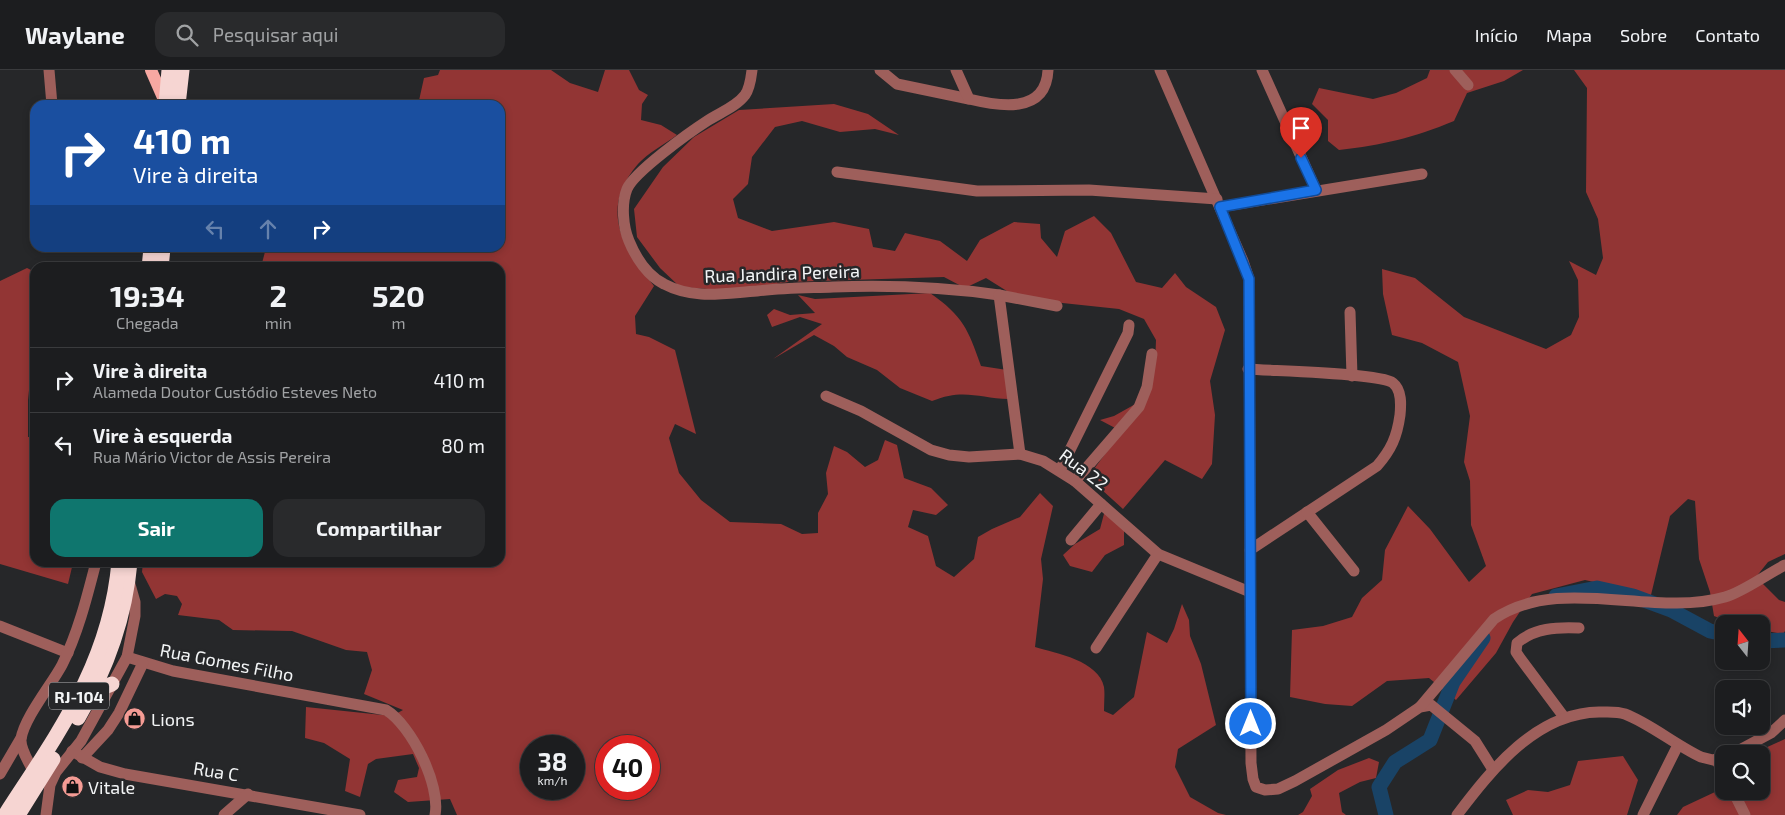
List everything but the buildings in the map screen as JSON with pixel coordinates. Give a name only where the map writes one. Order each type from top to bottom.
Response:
[{"type":"highway","points":[[166,100],[169,70]]},
{"type":"highway","points":[[179,100],[182,70]]},
{"type":"highway","name":"RJ-104","points":[[46,770],[66,721],[94,665],[112,610],[118,567]]},
{"type":"highway","name":"RJ-104","points":[[9,812],[46,770],[94,691],[113,645],[129,579],[130,567]]},
{"type":"highway","points":[[94,691],[112,684]]},
{"type":"main road","points":[[151,70],[165,100]]},
{"type":"street","points":[[48,70],[51,100]]},
{"type":"street","name":"Rua Jandira Pereira","points":[[752,70],[751,80],[745,95],[678,142],[643,170],[627,188],[624,208],[626,232],[635,254],[656,280],[668,286],[692,293],[714,296],[756,291],[835,287],[921,287],[999,295],[1057,306]]},
{"type":"street","points":[[880,70],[897,84],[1013,106],[1030,100],[1042,92],[1048,78],[1048,70]]},
{"type":"street","points":[[956,70],[969,99]]},
{"type":"street","points":[[1160,70],[1219,203],[1249,279],[1251,763],[1256,787],[1266,790],[1278,789],[1430,708],[1494,619],[1510,608],[1552,600],[1599,598],[1683,603],[1726,597],[1785,565]]},
{"type":"street","points":[[1262,70],[1316,190]]},
{"type":"street","points":[[1455,70],[1468,86]]},
{"type":"street","points":[[837,172],[977,191],[1089,190],[1219,203],[1422,174]]},
{"type":"street","points":[[999,295],[1020,454]]},
{"type":"street","points":[[1350,312],[1352,376]]},
{"type":"street","points":[[1060,470],[1128,333],[1129,325]]},
{"type":"street","points":[[1075,481],[1139,407],[1146,387],[1152,354]]},
{"type":"street","points":[[1248,369],[1372,376],[1394,384],[1398,390],[1401,406],[1397,436],[1389,452],[1377,466],[1250,550]]},
{"type":"street","name":"Rua 22","points":[[826,396],[861,410],[931,450],[949,455],[969,457],[1020,454],[1043,461],[1075,481],[1158,554],[1250,592]]},
{"type":"street","points":[[1071,540],[1101,504]]},
{"type":"street","points":[[1307,512],[1354,571]]},
{"type":"street","points":[[1096,648],[1158,554]]},
{"type":"street","points":[[0,774],[22,738],[32,714],[68,653],[95,567]]},
{"type":"street","points":[[77,754],[81,741],[127,657],[135,616],[135,602],[129,579]]},
{"type":"street","points":[[0,626],[68,653]]},
{"type":"street","points":[[1564,717],[1516,652],[1517,643],[1532,634],[1545,630],[1560,627],[1579,628]]},
{"type":"street","name":"Rua Gomes Filho","points":[[127,657],[174,671],[386,710],[396,716],[405,727],[433,783],[437,797],[435,815]]},
{"type":"street","points":[[46,770],[77,754],[108,730],[120,713],[143,663]]},
{"type":"street","points":[[1430,708],[1448,718],[1475,741],[1492,768]]},
{"type":"street","points":[[1457,815],[1492,768],[1529,738],[1564,717],[1580,713],[1625,714],[1702,757],[1715,758]]},
{"type":"street","points":[[1750,745],[1771,734],[1785,720]]},
{"type":"street","points":[[22,738],[23,747],[46,770],[50,785],[46,815]]},
{"type":"street","points":[[1643,815],[1678,744]]},
{"type":"street","name":"Rua C","points":[[77,754],[100,767],[125,774],[360,815]]},
{"type":"street","points":[[224,815],[248,794]]},
{"type":"street","points":[[1738,800],[1745,815]]},
{"type":"shaded area","points":[[440,70],[551,70],[570,83],[598,92],[605,70],[629,70],[639,90],[648,95],[642,104],[641,120],[661,125],[677,135],[638,164],[626,181],[617,212],[619,227],[625,242],[633,257],[654,286],[635,316],[636,334],[649,337],[675,350],[696,434],[675,424],[669,438],[679,473],[701,500],[730,522],[781,524],[802,534],[818,533],[818,513],[828,494],[826,473],[834,446],[847,452],[865,467],[878,460],[885,440],[897,445],[904,478],[931,488],[948,505],[936,515],[913,510],[908,527],[928,536],[936,566],[954,577],[974,559],[978,537],[1020,517],[1040,493],[1053,506],[1041,559],[1043,579],[1035,647],[1065,655],[1086,664],[1100,678],[1104,687],[1104,711],[1113,715],[1134,697],[1147,632],[1167,643],[1174,629],[1182,604],[1189,620],[1190,636],[1201,664],[1216,725],[1178,749],[1175,767],[1190,797],[1218,813],[1226,815],[457,815],[450,799],[408,802],[394,792],[398,780],[417,777],[419,768],[413,754],[376,759],[368,764],[360,797],[345,791],[350,759],[324,743],[305,738],[306,707],[392,716],[403,710],[364,694],[372,670],[367,652],[346,650],[292,631],[233,630],[219,620],[178,615],[182,604],[177,596],[165,594],[156,599],[142,572],[142,567],[505,567],[505,262],[262,262],[265,252],[505,252],[505,100],[419,100],[424,78],[438,75]]},
{"type":"shaded area","points":[[1430,70],[1523,70],[1504,81],[1467,93],[1454,121],[1439,127],[1398,140],[1355,148],[1339,150],[1328,141],[1328,120],[1312,104],[1319,88],[1373,99],[1396,93],[1427,78]]},
{"type":"shaded area","points":[[1574,70],[1785,70],[1785,554],[1768,562],[1756,577],[1779,600],[1785,602],[1785,631],[1783,634],[1770,632],[1770,615],[1714,616],[1710,592],[1699,559],[1695,501],[1688,499],[1670,516],[1651,595],[1585,580],[1532,594],[1513,622],[1496,653],[1456,700],[1429,678],[1387,681],[1352,706],[1325,704],[1290,697],[1292,630],[1323,626],[1352,617],[1362,598],[1382,580],[1385,550],[1408,506],[1430,529],[1469,582],[1486,566],[1471,525],[1470,481],[1464,462],[1470,416],[1458,362],[1422,343],[1392,335],[1383,294],[1382,269],[1415,278],[1464,317],[1546,349],[1571,335],[1579,317],[1578,280],[1569,261],[1596,275],[1603,258],[1598,219],[1586,192],[1587,88]]},
{"type":"shaded area","points":[[834,104],[868,114],[899,135],[875,129],[840,132],[802,121],[775,127],[752,157],[748,184],[733,199],[738,218],[772,231],[834,222],[869,229],[873,247],[895,251],[905,233],[940,241],[967,261],[980,240],[1014,222],[1040,224],[1041,238],[1057,257],[1065,231],[1094,216],[1111,233],[1136,282],[1162,288],[1175,273],[1186,287],[1216,307],[1225,330],[1210,381],[1215,415],[1212,464],[1202,479],[1165,460],[1123,509],[1102,490],[1094,469],[1116,439],[1117,429],[1100,420],[1114,416],[1148,397],[1155,365],[1156,340],[1144,319],[1119,309],[1053,302],[1010,293],[986,278],[965,288],[944,277],[788,282],[736,291],[680,287],[660,268],[637,237],[634,209],[663,167],[694,137],[739,110]]},
{"type":"shaded area","points":[[27,268],[30,270],[28,437],[30,437],[30,567],[72,567],[68,584],[0,564],[0,281]]},
{"type":"shaded area","points":[[930,293],[950,309],[963,324],[981,366],[1007,370],[1009,399],[962,394],[932,401],[900,388],[877,370],[847,357],[834,346],[814,335],[773,359],[822,324],[800,317],[772,327],[767,315],[774,309],[790,315],[815,313],[798,295],[815,299]]},
{"type":"shaded area","points":[[1105,510],[1124,529],[1124,545],[1105,555],[1092,572],[1070,566],[1063,555],[1075,544],[1100,529]]},
{"type":"shaded area","points":[[1785,739],[1785,815],[1677,815],[1683,807],[1715,792],[1715,800],[1770,800],[1770,746]]},
{"type":"shaded area","points":[[1623,756],[1638,780],[1627,815],[1513,815],[1506,800],[1528,790],[1548,792],[1570,785],[1578,761]]},
{"type":"shaded area","points":[[1369,758],[1379,762],[1376,778],[1360,782],[1339,793],[1342,812],[1346,815],[1298,815],[1303,812],[1312,796],[1310,789],[1338,770]]},
{"type":"waterway","points":[[1556,596],[1597,588],[1633,596],[1671,610],[1715,632]]},
{"type":"waterway","points":[[1386,815],[1379,787],[1395,762],[1430,740],[1453,682],[1483,638]]},
{"type":"waterway","points":[[1770,641],[1785,640]]},
{"type":"place","name":"Lions","points":[[135,719]]},
{"type":"place","name":"Vitale","points":[[72,787]]},
{"type":"route","points":[[1251,724],[1248,444],[1249,279],[1220,207],[1316,190],[1301,158]]}]
